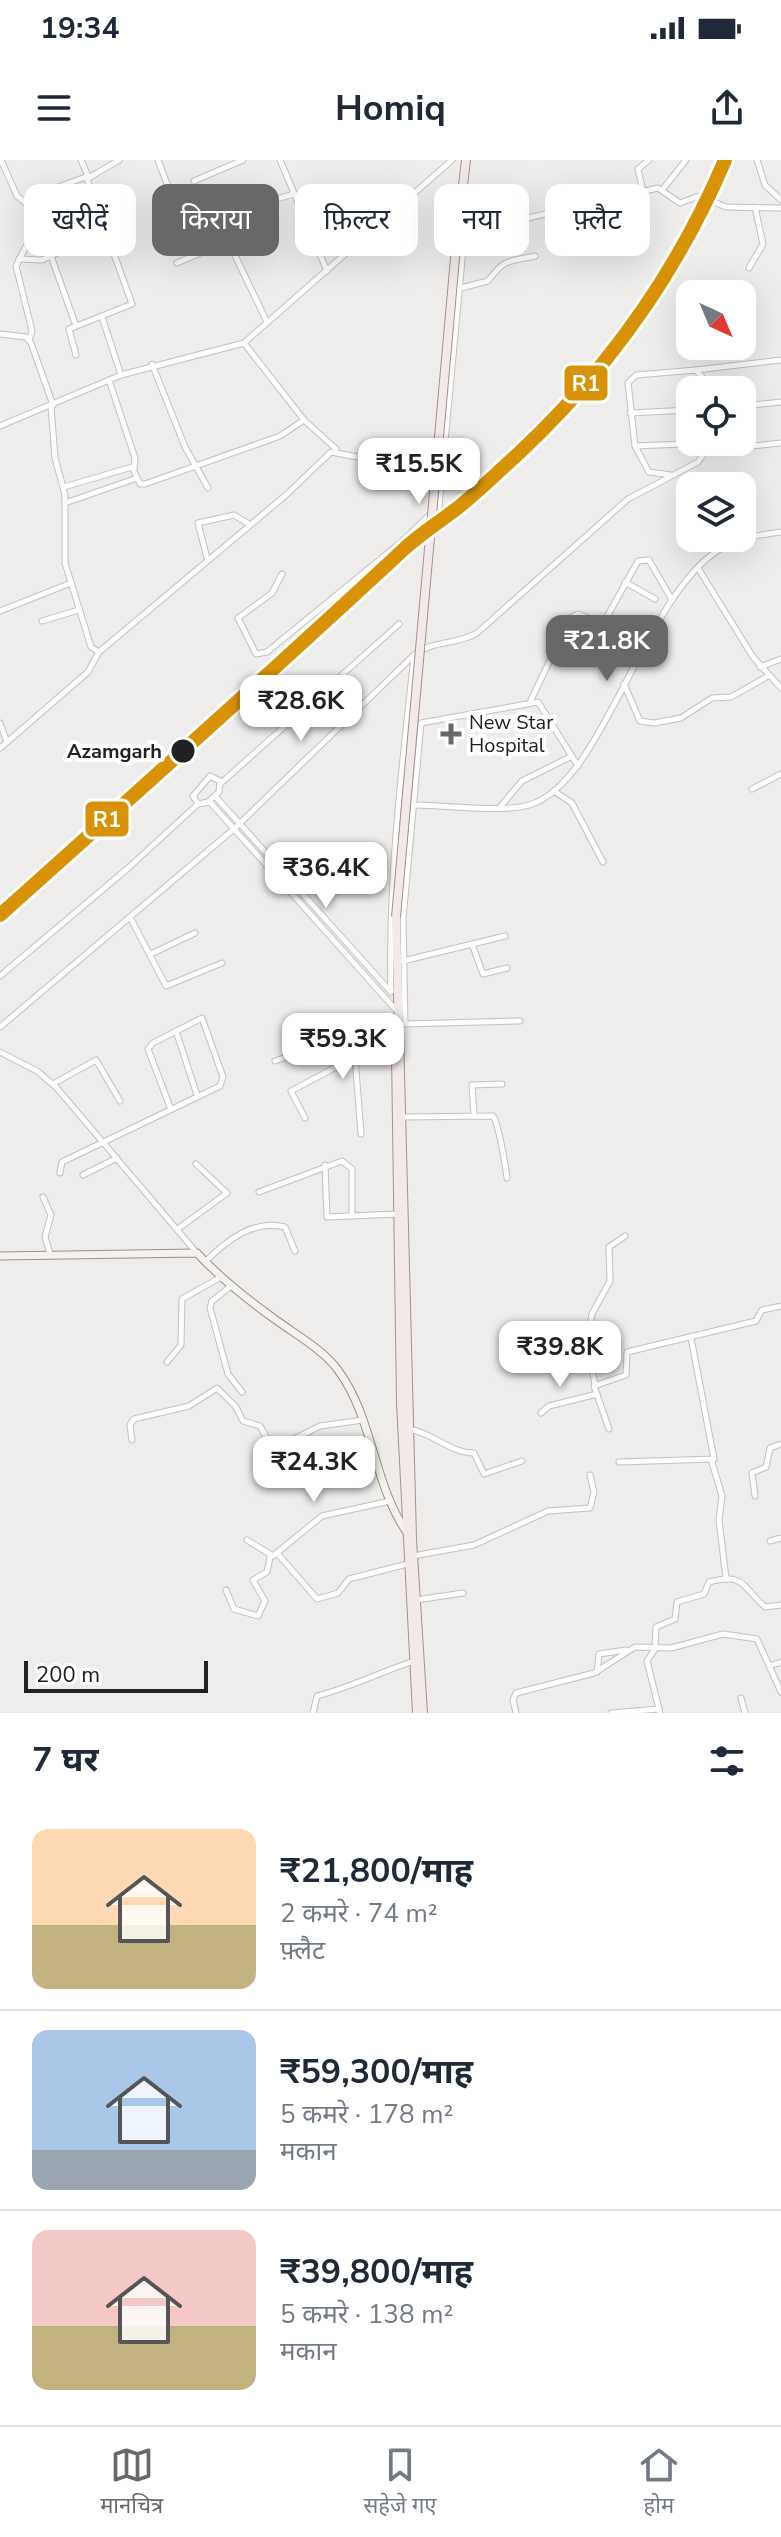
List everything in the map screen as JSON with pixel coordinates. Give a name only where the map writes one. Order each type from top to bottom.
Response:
[{"type":"main road","points":[[464,184],[466,160]]},
{"type":"main road","points":[[417,1713],[407,1564],[393,1066],[399,1019],[394,995],[396,917],[455,256]]},
{"type":"main road","points":[[397,1045],[402,1117],[405,1429]]},
{"type":"main road","points":[[0,1256],[197,1253],[231,1286],[332,1363],[347,1383],[390,1501],[408,1535],[413,1556],[423,1713]]},
{"type":"street","points":[[1,160],[17,196],[24,202]]},
{"type":"street","points":[[81,160],[91,184]]},
{"type":"street","points":[[66,184],[119,160]]},
{"type":"street","points":[[158,160],[167,184]]},
{"type":"street","points":[[194,181],[243,160]]},
{"type":"street","points":[[280,160],[327,271]]},
{"type":"street","points":[[0,426],[152,364],[244,343],[452,160]]},
{"type":"street","points":[[641,184],[638,169],[649,160]]},
{"type":"street","points":[[663,189],[686,160]]},
{"type":"street","points":[[757,160],[765,185],[781,200]]},
{"type":"street","points":[[650,190],[663,189],[680,203],[699,196],[726,207],[781,208]]},
{"type":"street","points":[[279,198],[294,194]]},
{"type":"street","points":[[749,268],[763,244],[755,207]]},
{"type":"street","points":[[177,263],[228,241],[267,322]]},
{"type":"street","points":[[24,250],[17,274],[32,331],[29,340],[52,406],[55,458],[64,487],[65,563],[91,647],[99,652]]},
{"type":"street","points":[[19,259],[33,261],[51,256],[76,326]]},
{"type":"street","points":[[76,355],[68,331],[128,307],[133,301],[117,256]]},
{"type":"street","points":[[282,574],[272,593],[238,618],[256,654],[267,652],[437,509],[461,288],[461,256]]},
{"type":"street","points":[[461,288],[488,281],[494,269],[503,263],[535,256]]},
{"type":"street","points":[[102,317],[121,375]]},
{"type":"street","points":[[0,334],[29,340]]},
{"type":"street","points":[[244,343],[304,420],[336,450],[443,473]]},
{"type":"street","points":[[672,475],[649,472],[635,446],[627,390],[631,378],[781,360]]},
{"type":"street","points":[[152,364],[195,467],[208,488]]},
{"type":"street","points":[[696,370],[701,376]]},
{"type":"street","points":[[109,380],[135,458],[134,469],[142,484],[280,436],[304,420]]},
{"type":"street","points":[[756,405],[781,402]]},
{"type":"street","points":[[630,413],[676,411]]},
{"type":"street","points":[[756,446],[781,443]]},
{"type":"street","points":[[635,446],[676,444]]},
{"type":"street","points":[[0,748],[88,672],[99,652],[207,558],[286,495],[323,457],[336,450]]},
{"type":"street","points":[[0,1027],[237,825],[414,655],[425,647],[457,642],[477,633],[628,499],[698,462],[702,456]]},
{"type":"street","points":[[64,487],[130,467],[134,469]]},
{"type":"street","points":[[65,503],[137,478]]},
{"type":"street","points":[[207,558],[198,523],[234,515],[249,524]]},
{"type":"street","points":[[414,805],[527,806],[554,791],[579,767],[672,600],[698,568],[732,543],[781,532]]},
{"type":"street","points":[[531,700],[570,618],[578,614],[603,624],[635,564],[645,558],[672,600]]},
{"type":"street","points":[[698,568],[760,667],[781,688]]},
{"type":"street","points":[[625,582],[655,599]]},
{"type":"street","points":[[0,611],[71,583]]},
{"type":"street","points":[[42,621],[79,610]]},
{"type":"street","points":[[0,976],[198,804],[212,799],[220,784],[399,624]]},
{"type":"street","points":[[394,995],[390,930],[395,840],[414,655]]},
{"type":"street","points":[[760,667],[781,659]]},
{"type":"street","points":[[624,684],[640,721],[654,723],[681,718],[712,698],[731,697],[768,676]]},
{"type":"street","points":[[399,1019],[403,919],[421,723],[481,715],[531,700],[543,707],[579,767]]},
{"type":"street","points":[[0,723],[7,742]]},
{"type":"street","points":[[500,807],[522,781],[572,756]]},
{"type":"street","points":[[752,789],[781,774]]},
{"type":"street","points":[[198,804],[193,796],[195,790],[206,780],[215,777],[220,784]]},
{"type":"street","points":[[554,791],[572,803],[603,862]]},
{"type":"street","points":[[212,799],[394,995]]},
{"type":"street","points":[[237,825],[399,1019]]},
{"type":"street","points":[[130,917],[168,987],[222,963]]},
{"type":"street","points":[[151,954],[195,933]]},
{"type":"street","points":[[403,961],[505,936]]},
{"type":"street","points":[[472,944],[483,974],[507,968]]},
{"type":"street","points":[[60,1173],[62,1162],[170,1107],[220,1086],[223,1077],[202,1018],[148,1049],[170,1107]]},
{"type":"street","points":[[275,1061],[399,1019],[520,1021]]},
{"type":"street","points":[[176,1031],[197,1095]]},
{"type":"street","points":[[343,1038],[350,1059]]},
{"type":"street","points":[[0,1052],[37,1071],[53,1084],[179,1228],[197,1253]]},
{"type":"street","points":[[305,1118],[291,1091],[355,1057],[361,1134]]},
{"type":"street","points":[[53,1084],[96,1060],[120,1101]]},
{"type":"street","points":[[474,1115],[472,1086],[502,1084]]},
{"type":"street","points":[[402,1117],[493,1116],[497,1120],[499,1152],[505,1158],[507,1178]]},
{"type":"street","points":[[83,1175],[117,1158]]},
{"type":"street","points":[[259,1192],[342,1161],[351,1167],[352,1216]]},
{"type":"street","points":[[179,1228],[227,1193],[196,1164]]},
{"type":"street","points":[[325,1165],[327,1217],[397,1214]]},
{"type":"street","points":[[43,1197],[51,1215],[45,1237],[50,1254]]},
{"type":"street","points":[[205,1262],[227,1240],[250,1229],[268,1226],[284,1226],[295,1251]]},
{"type":"street","points":[[609,1429],[587,1349],[592,1314],[608,1287],[611,1243],[625,1236]]},
{"type":"street","points":[[167,1362],[181,1345],[182,1299],[221,1277]]},
{"type":"street","points":[[231,1286],[212,1301],[210,1308],[228,1374],[242,1392]]},
{"type":"street","points":[[595,1385],[626,1375],[627,1352],[691,1338],[708,1330],[756,1321],[762,1310],[781,1306]]},
{"type":"street","points":[[691,1338],[707,1434],[713,1446],[712,1462],[722,1496],[719,1520],[726,1578]]},
{"type":"street","points":[[132,1440],[130,1425],[134,1419],[189,1406],[217,1388],[236,1407],[243,1421],[260,1426],[270,1444],[292,1440],[320,1426],[363,1420]]},
{"type":"street","points":[[541,1413],[549,1406],[597,1394]]},
{"type":"street","points":[[405,1429],[424,1433],[461,1454],[474,1453],[484,1474],[522,1461]]},
{"type":"street","points":[[755,1496],[752,1473],[766,1467],[770,1448],[781,1444]]},
{"type":"street","points":[[619,1462],[712,1462]]},
{"type":"street","points":[[413,1556],[474,1545],[548,1511],[590,1508],[594,1492],[590,1475]]},
{"type":"street","points":[[270,1557],[322,1516],[390,1501]]},
{"type":"street","points":[[770,1541],[781,1538]]},
{"type":"street","points":[[247,1540],[270,1557]]},
{"type":"street","points":[[277,1553],[317,1599],[338,1593],[349,1579],[407,1564]]},
{"type":"street","points":[[226,1590],[234,1609],[258,1616],[265,1601],[253,1580],[269,1570],[270,1557]]},
{"type":"street","points":[[611,1713],[660,1711],[647,1667],[655,1649],[656,1627],[675,1619],[677,1602],[704,1594],[707,1583],[726,1578],[739,1579],[765,1607],[781,1605]]},
{"type":"street","points":[[416,1600],[463,1593]]},
{"type":"street","points":[[597,1672],[599,1654],[638,1647],[671,1648],[723,1634],[753,1637],[762,1645],[781,1692]]},
{"type":"street","points":[[516,1713],[513,1697],[521,1691],[597,1672],[627,1650]]},
{"type":"street","points":[[313,1713],[317,1696],[350,1688],[372,1675],[414,1661]]},
{"type":"street","points":[[772,1665],[781,1662]]},
{"type":"street","points":[[741,1698],[745,1713]]},
{"type":"transit line","name":"R1","points":[[0,915],[410,544],[475,494],[551,422],[610,354],[662,281],[706,202],[725,160]]},
{"type":"place","name":"New Star Hospital","points":[[451,734]]},
{"type":"place","name":"Azamgarh","points":[[183,751]]}]
